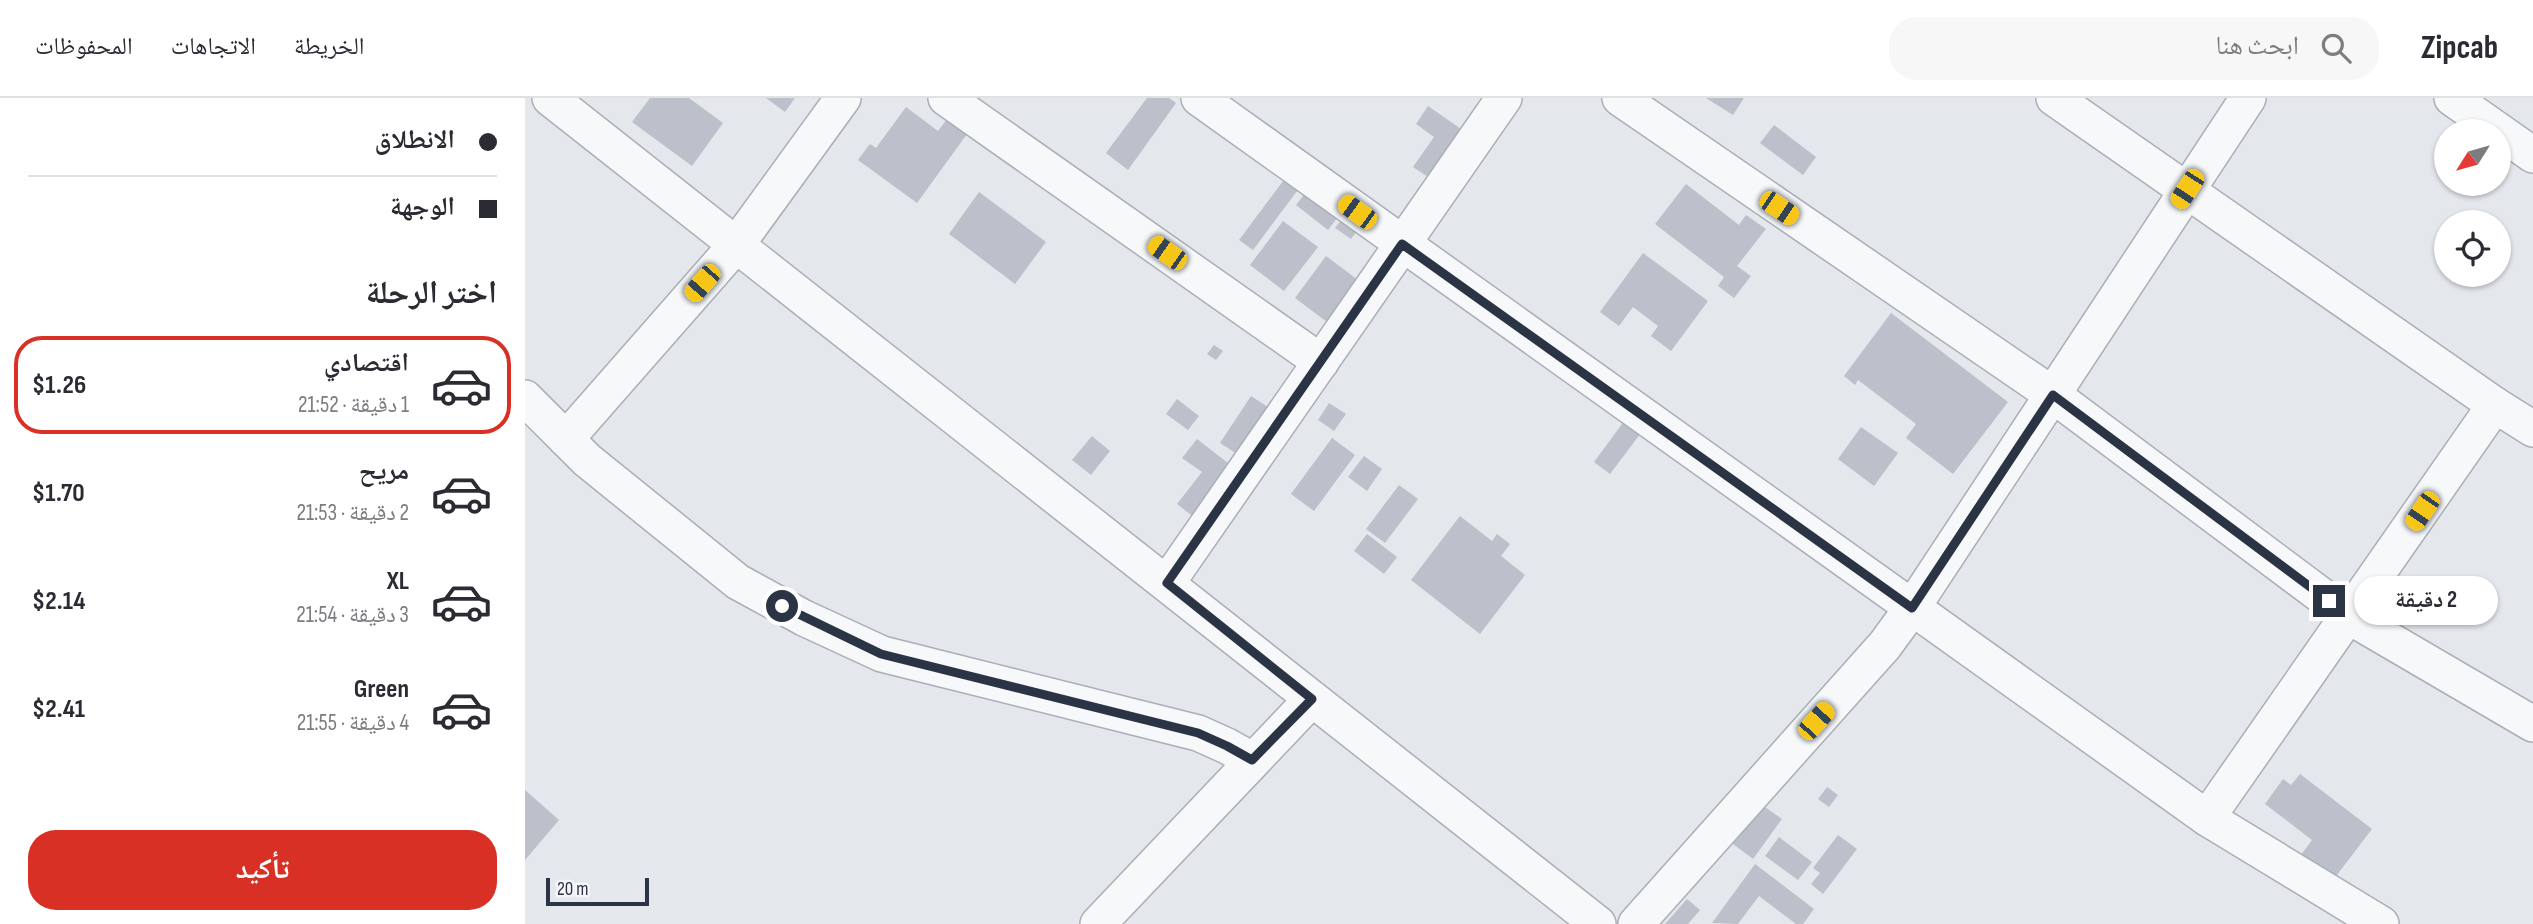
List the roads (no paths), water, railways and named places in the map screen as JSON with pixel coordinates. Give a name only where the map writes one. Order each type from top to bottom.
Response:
[{"type":"street","points":[[550,98],[1598,924]]},
{"type":"street","points":[[566,439],[737,244],[843,98]]},
{"type":"street","points":[[946,98],[1321,362]]},
{"type":"street","points":[[1199,98],[2207,818],[2381,924]]},
{"type":"street","points":[[1167,583],[1504,98]]},
{"type":"street","points":[[1620,98],[2053,395],[2350,617],[2533,724]]},
{"type":"street","points":[[2054,98],[2533,429]]},
{"type":"street","points":[[1636,924],[1885,645],[2248,98]]},
{"type":"street","points":[[2452,98],[2533,155]]},
{"type":"street","points":[[525,398],[587,460],[739,582],[804,618],[881,654],[1198,733],[1252,760]]},
{"type":"street","points":[[2207,818],[2350,617],[2495,405]]},
{"type":"street","points":[[1098,924],[1312,699]]}]
